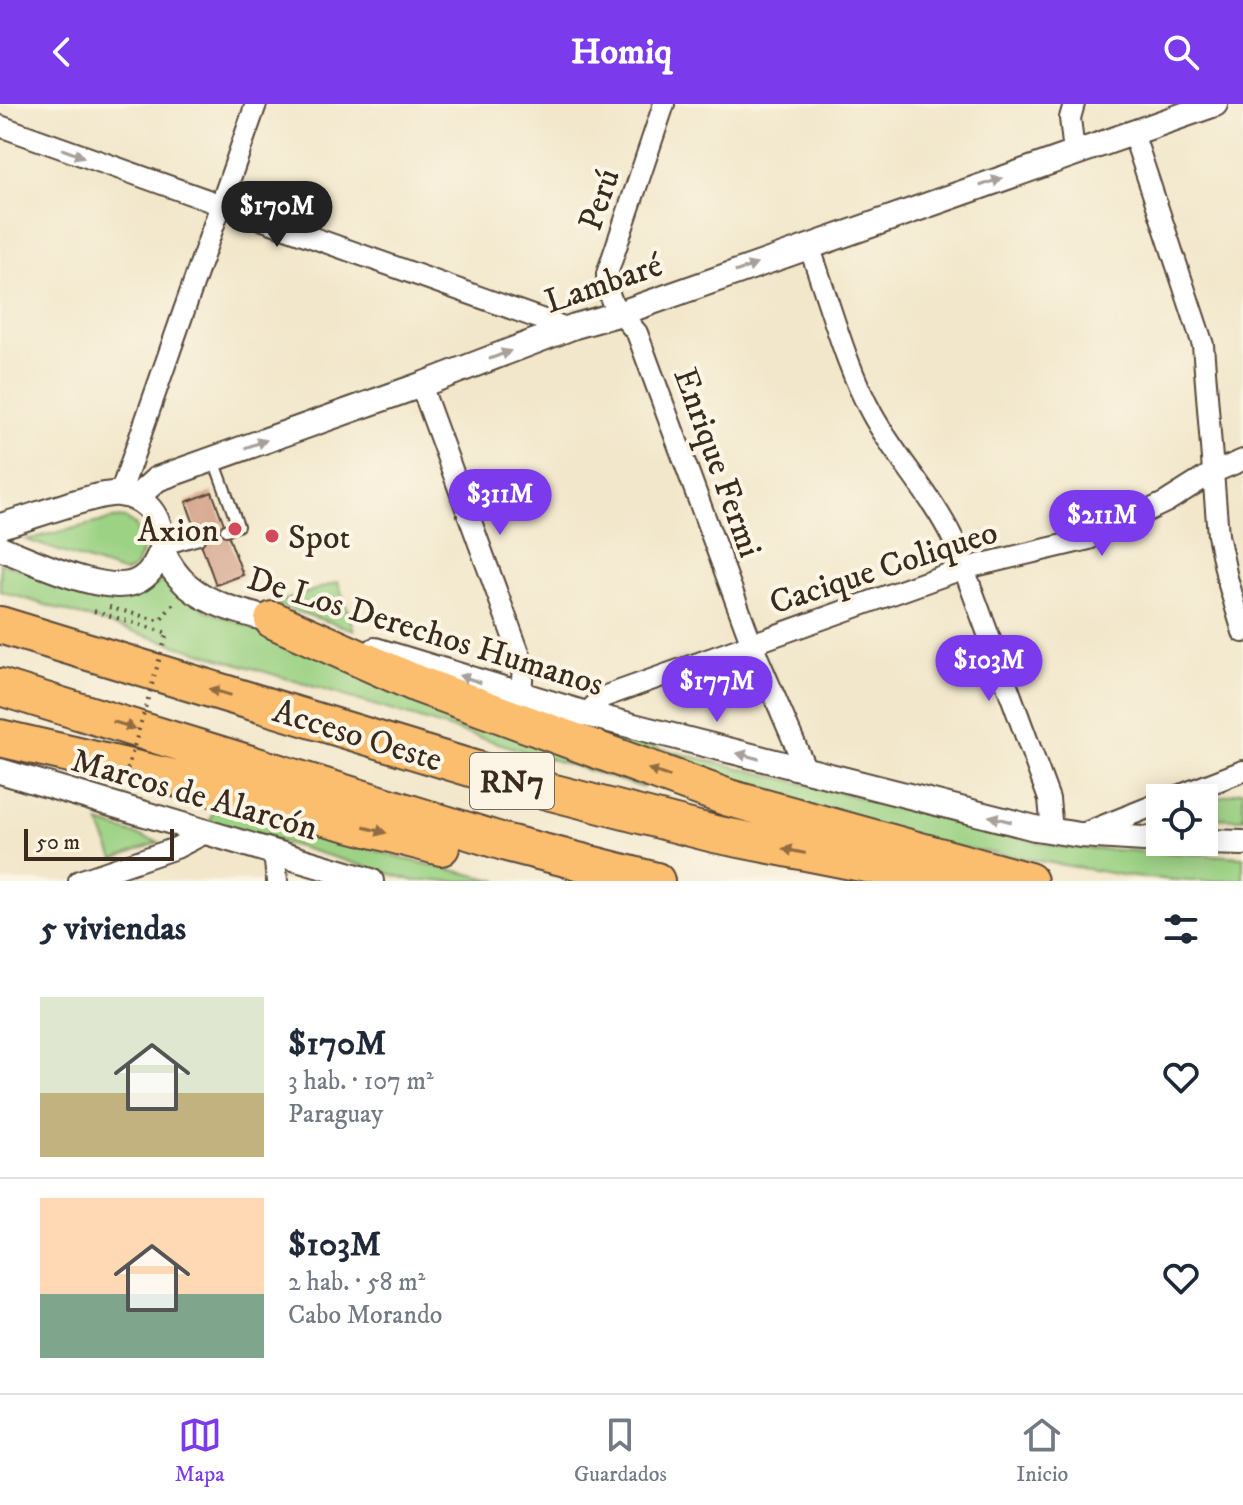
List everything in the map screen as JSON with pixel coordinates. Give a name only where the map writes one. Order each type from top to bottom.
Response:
[{"type":"highway","points":[[273,620],[417,684],[729,798],[1029,881]]},
{"type":"highway","name":"Acceso Oeste","points":[[0,625],[543,790],[753,842],[953,881]]},
{"type":"highway","name":"Acceso Oeste","points":[[0,687],[507,843],[656,881]]},
{"type":"highway","points":[[0,738],[178,779],[507,864],[618,881]]},
{"type":"street","points":[[128,496],[220,205],[256,104]]},
{"type":"street","name":"Perú","points":[[618,314],[607,292],[607,274],[664,104]]},
{"type":"street","points":[[1074,104],[1070,118],[1074,153]]},
{"type":"street","name":"Lambaré","points":[[9,524],[111,494],[128,496],[157,479],[569,329],[1215,104]]},
{"type":"street","points":[[0,126],[569,329]]},
{"type":"street","points":[[1133,133],[1203,345],[1218,535],[1243,632]]},
{"type":"street","points":[[809,246],[870,410],[901,460],[939,511],[953,539],[1049,799],[1052,831]]},
{"type":"street","name":"Enrique Fermi","points":[[618,314],[637,333],[751,642],[807,772]]},
{"type":"street","points":[[421,385],[523,664],[521,696]]},
{"type":"street","name":"Cacique Coliqueo","points":[[586,714],[603,697],[751,642],[962,569],[1089,539],[1166,502],[1212,473],[1243,460]]},
{"type":"street","name":"De Los Derechos Humanos","points":[[128,496],[148,505],[162,535],[162,549],[177,574],[203,597],[521,696],[807,772],[1052,831],[1146,839]]},
{"type":"street","points":[[0,548],[93,582],[126,586],[139,581],[152,570],[162,549]]},
{"type":"street","name":"Marcos de Alarcón","points":[[0,771],[371,881]]},
{"type":"street","points":[[1209,784],[1243,771]]},
{"type":"street","points":[[1080,835],[1146,809]]},
{"type":"street","points":[[79,881],[176,848],[207,832]]},
{"type":"street","points":[[1218,842],[1243,843]]},
{"type":"street","points":[[274,852],[277,881]]},
{"type":"lane","points":[[214,459],[238,526],[226,530]]},
{"type":"lane","points":[[162,549],[199,539]]},
{"type":"path","points":[[187,585],[160,621],[96,604],[94,611],[167,633],[124,781],[204,806]]},
{"type":"green space","points":[[125,518],[136,526],[142,552],[136,566],[125,573],[26,540],[112,519]]},
{"type":"green space","points":[[0,563],[124,601],[169,578],[205,610],[641,779],[642,787],[0,591]]},
{"type":"green space","points":[[338,582],[354,630],[274,604]]},
{"type":"green space","points":[[565,725],[1059,847],[1146,852],[1146,856],[1243,857],[1243,881],[1134,877],[910,839],[740,792]]},
{"type":"green space","points":[[1243,790],[1243,819],[1218,818],[1218,798]]},
{"type":"green space","points":[[215,805],[413,861],[499,881],[415,881],[210,821]]},
{"type":"green space","points":[[99,823],[159,842],[114,859]]},
{"type":"building","points":[[212,492],[243,575],[216,585],[186,502]]},
{"type":"place","name":"Axion","points":[[235,529]]},
{"type":"place","name":"Spot","points":[[272,536]]}]
